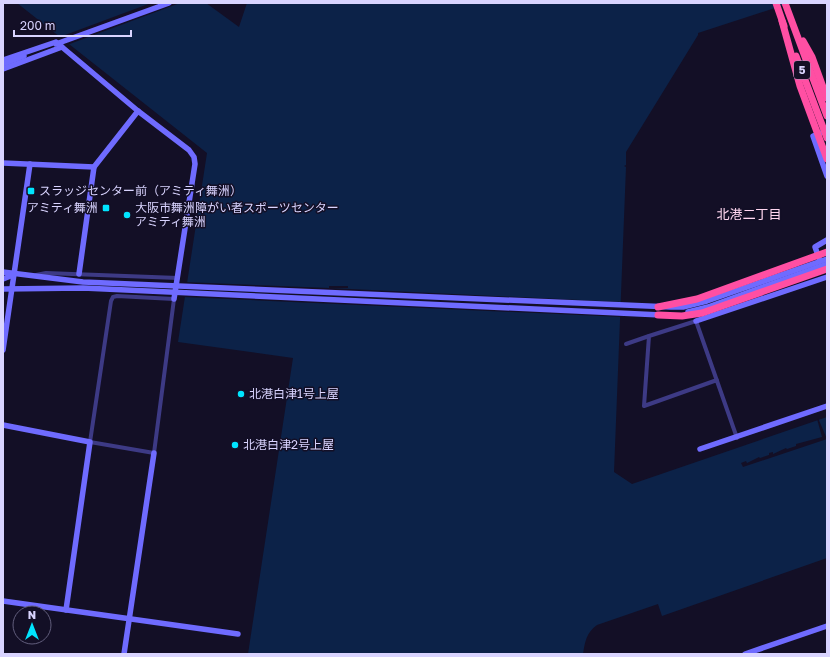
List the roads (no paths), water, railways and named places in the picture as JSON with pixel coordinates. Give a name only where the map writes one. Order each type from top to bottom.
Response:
[{"type":"highway","name":"5","points":[[776,3],[827,138]]},
{"type":"highway","name":"5","points":[[786,3],[827,116]]},
{"type":"highway","name":"5","points":[[791,18],[812,57],[827,98]]},
{"type":"highway","name":"5","points":[[782,21],[800,86],[827,159]]},
{"type":"highway","points":[[790,266],[827,248]]},
{"type":"highway","points":[[658,311],[698,299],[827,252]]},
{"type":"highway","points":[[658,311],[682,316],[702,313],[796,281],[826,274]]},
{"type":"street","points":[[3,64],[169,3]]},
{"type":"street","points":[[3,60],[56,42],[138,111],[189,150],[194,157],[195,164],[174,299],[154,453],[124,654]]},
{"type":"street","points":[[3,69],[62,47]]},
{"type":"street","points":[[79,274],[94,167],[138,111]]},
{"type":"street","points":[[827,131],[813,136],[827,176]]},
{"type":"street","points":[[3,163],[94,167]]},
{"type":"street","points":[[3,350],[30,164]]},
{"type":"street","points":[[626,344],[696,321],[826,274],[816,247],[827,240]]},
{"type":"street","points":[[658,311],[695,305],[827,259]]},
{"type":"street","points":[[3,289],[83,285],[684,313],[708,307],[827,264]]},
{"type":"street","points":[[3,272],[83,285]]},
{"type":"street","points":[[34,276],[46,273],[178,278]]},
{"type":"street","points":[[3,279],[14,275]]},
{"type":"street","points":[[66,610],[112,297],[174,299]]},
{"type":"street","points":[[696,321],[736,438]]},
{"type":"street","points":[[649,336],[644,406],[717,380]]},
{"type":"street","points":[[700,449],[827,406]]},
{"type":"street","points":[[3,425],[154,453]]},
{"type":"street","points":[[3,601],[238,634]]},
{"type":"street","points":[[745,654],[827,626]]},
{"type":"water","points":[[17,3],[206,3],[239,27],[247,3],[790,3],[698,33],[626,152],[626,165],[624,166],[626,167],[614,472],[632,484],[827,417],[827,558],[662,616],[658,604],[597,625],[588,635],[583,654],[248,654],[293,358],[178,342],[207,153]]},
{"type":"place","name":"スラッジセンター前（アミティ舞洲）","points":[[31,191]]},
{"type":"place","name":"アミティ舞洲","points":[[106,208]]},
{"type":"place","name":"大阪市舞洲障がい者スポーツセンター アミティ舞洲","points":[[127,215]]},
{"type":"place","name":"北港白津1号上屋","points":[[241,394]]},
{"type":"place","name":"北港白津2号上屋","points":[[235,445]]},
{"type":"district","name":"北港二丁目","points":[[749,214]]}]
